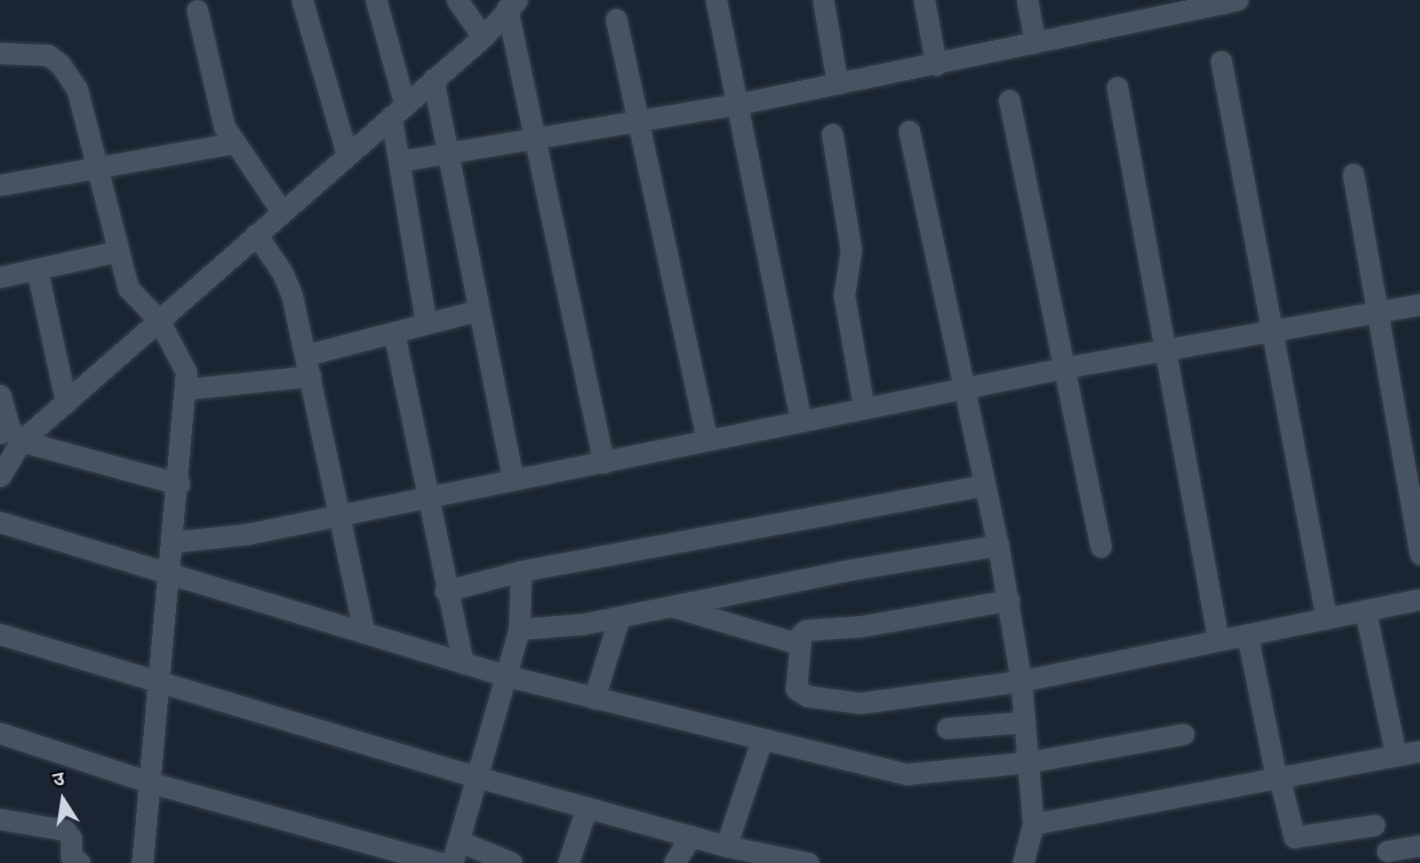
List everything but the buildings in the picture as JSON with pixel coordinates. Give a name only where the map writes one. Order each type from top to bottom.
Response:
[{"type":"street","points":[[302,0],[346,155]]},
{"type":"street","points":[[376,0],[398,111],[400,161],[426,322]]},
{"type":"street","points":[[457,0],[483,37]]},
{"type":"street","points":[[716,0],[801,420]]},
{"type":"street","points":[[823,0],[837,82]]},
{"type":"street","points":[[924,0],[936,65]]},
{"type":"street","points":[[1027,0],[1035,42]]},
{"type":"street","points":[[400,161],[738,104],[837,82],[936,65],[1035,42],[1139,10],[1237,0]]},
{"type":"street","points":[[10,435],[66,403],[483,37],[512,4]]},
{"type":"street","points":[[512,4],[536,138],[604,463]]},
{"type":"street","points":[[197,10],[219,113],[234,144],[282,212]]},
{"type":"street","points":[[616,19],[635,122],[707,439]]},
{"type":"street","points":[[0,53],[33,51],[60,64],[77,89],[100,167],[128,288],[159,320],[182,359],[186,389],[179,484],[157,680],[152,783],[142,863]]},
{"type":"street","points":[[1221,61],[1326,617]]},
{"type":"street","points":[[433,79],[513,480]]},
{"type":"street","points":[[1117,87],[1218,639]]},
{"type":"street","points":[[1009,100],[1068,367],[1101,547]]},
{"type":"street","points":[[909,131],[1009,600],[1021,681],[1033,824],[1023,863]]},
{"type":"street","points":[[832,134],[850,250],[844,295],[864,408]]},
{"type":"street","points":[[0,185],[234,144]]},
{"type":"street","points":[[1353,174],[1379,309],[1420,554]]},
{"type":"street","points":[[256,234],[288,283],[364,632]]},
{"type":"street","points":[[0,277],[118,251]]},
{"type":"street","points":[[37,270],[66,403]]},
{"type":"street","points":[[173,542],[247,534],[1068,367],[1273,332],[1379,309],[1420,304]]},
{"type":"street","points":[[186,389],[308,365],[426,322],[479,310]]},
{"type":"street","points":[[394,333],[445,591],[463,663]]},
{"type":"street","points":[[0,395],[10,435],[0,475]]},
{"type":"street","points":[[10,435],[179,484]]},
{"type":"street","points":[[445,591],[521,571],[984,485]]},
{"type":"street","points":[[0,522],[507,676],[907,774],[1029,762],[1183,734]]},
{"type":"street","points":[[519,629],[619,618],[669,606],[998,545]]},
{"type":"street","points":[[452,863],[519,629],[521,571]]},
{"type":"street","points":[[1009,600],[863,626],[806,630],[800,644],[796,689],[807,696],[868,703],[1021,681],[1420,599]]},
{"type":"street","points":[[669,606],[800,644]]},
{"type":"street","points":[[1365,610],[1396,756]]},
{"type":"street","points":[[594,698],[619,618]]},
{"type":"street","points":[[0,634],[477,777],[776,859],[808,863]]},
{"type":"street","points":[[1247,634],[1278,781],[1294,837],[1374,825]]},
{"type":"street","points":[[947,728],[1025,722]]},
{"type":"street","points":[[0,733],[152,783],[441,863]]},
{"type":"street","points":[[726,846],[762,739]]},
{"type":"street","points":[[1033,824],[1278,781],[1420,751]]},
{"type":"street","points":[[568,863],[587,807]]},
{"type":"street","points":[[0,819],[65,830],[71,838],[71,856],[80,863]]},
{"type":"street","points":[[674,863],[691,836]]},
{"type":"street","points":[[459,841],[512,863]]},
{"type":"street","points":[[1387,851],[1420,845]]}]
